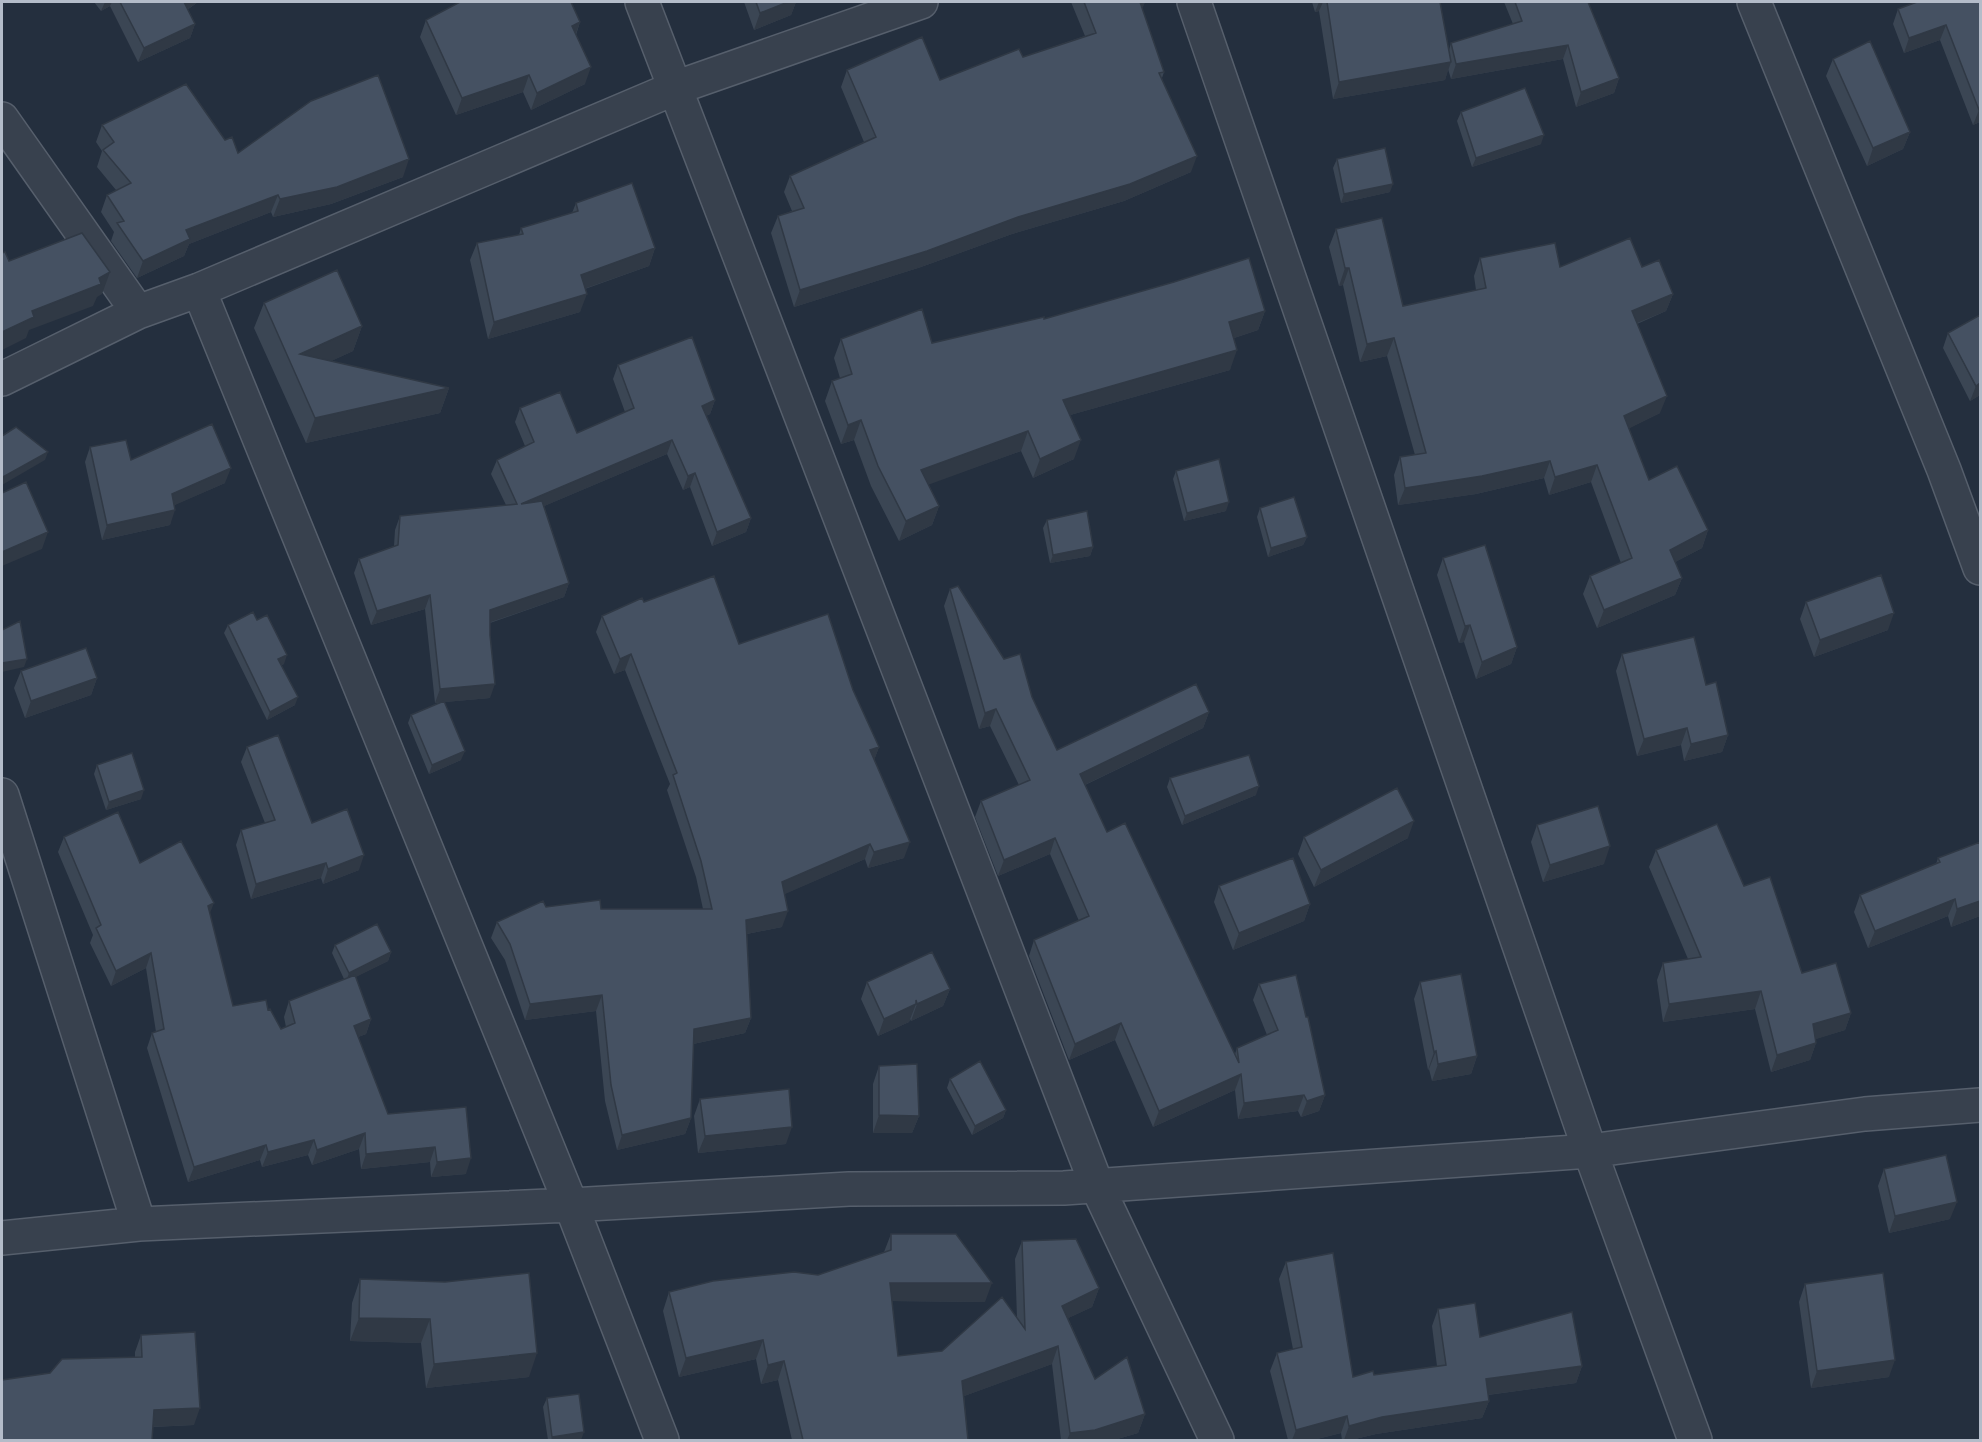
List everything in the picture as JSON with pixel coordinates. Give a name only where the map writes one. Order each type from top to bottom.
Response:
[{"type":"street","points":[[642,2],[1097,1186],[1217,1440]]},
{"type":"street","points":[[2,379],[138,312],[199,290],[675,87],[921,2]]},
{"type":"street","points":[[1194,2],[1590,1150],[1695,1440]]},
{"type":"street","points":[[1754,2],[1944,470],[1980,568]]},
{"type":"street","points":[[2,119],[138,312]]},
{"type":"street","points":[[199,290],[571,1205],[662,1440]]},
{"type":"street","points":[[2,795],[139,1224]]},
{"type":"street","points":[[2,1238],[139,1224],[571,1205],[849,1189],[1097,1186],[1590,1150],[1865,1114],[1980,1105]]},
{"type":"building","points":[[120,2],[184,2],[195,24],[144,48]]},
{"type":"building","points":[[460,2],[571,2],[580,22],[572,26],[591,67],[537,93],[529,75],[462,98],[426,20]]},
{"type":"building","points":[[756,2],[788,2],[760,13]]},
{"type":"building","points":[[1084,2],[1140,2],[1164,72],[1159,73],[1197,156],[1130,184],[1018,217],[927,251],[800,290],[778,216],[804,208],[790,176],[876,137],[847,70],[922,37],[940,80],[1019,49],[1023,57],[1096,33]]},
{"type":"building","points":[[1327,2],[1440,2],[1451,62],[1339,82]]},
{"type":"building","points":[[1515,2],[1588,2],[1619,78],[1581,92],[1568,45],[1456,64],[1451,43],[1522,21]]},
{"type":"building","points":[[1917,2],[1980,2],[1979,110],[1946,25],[1909,38],[1898,9]]},
{"type":"building","points":[[1870,41],[1910,132],[1873,148],[1833,59]]},
{"type":"building","points":[[378,75],[409,159],[337,187],[280,199],[278,195],[186,230],[190,239],[143,261],[117,223],[124,221],[107,195],[131,183],[103,150],[114,142],[102,125],[186,84],[225,140],[232,137],[238,153],[311,101]]},
{"type":"building","points":[[1525,88],[1544,135],[1476,158],[1461,112]]},
{"type":"building","points":[[1385,148],[1393,184],[1344,194],[1337,159]]},
{"type":"building","points":[[632,183],[655,248],[581,275],[587,294],[494,322],[477,243],[523,234],[521,228],[578,211],[576,203]]},
{"type":"building","points":[[1382,218],[1403,306],[1486,288],[1480,258],[1555,243],[1560,267],[1630,238],[1642,267],[1659,260],[1673,294],[1632,311],[1667,396],[1624,416],[1649,480],[1677,466],[1708,530],[1670,550],[1682,578],[1604,610],[1590,576],[1632,558],[1597,465],[1555,477],[1550,461],[1482,476],[1405,488],[1400,457],[1426,453],[1394,338],[1367,344],[1349,268],[1345,268],[1336,229]]},
{"type":"building","points":[[82,233],[110,272],[99,278],[101,284],[32,311],[34,317],[2,332],[2,253],[5,252],[9,261]]},
{"type":"building","points":[[1249,258],[1265,311],[1229,322],[1237,350],[1063,400],[1081,440],[1040,459],[1028,431],[921,470],[939,506],[906,521],[878,466],[861,420],[848,425],[832,381],[852,374],[841,339],[922,309],[932,343],[1044,317],[1044,319]]},
{"type":"building","points":[[337,270],[362,326],[300,354],[449,388],[315,418],[264,303]]},
{"type":"building","points":[[1980,315],[1980,383],[1976,386],[1948,333]]},
{"type":"building","points":[[692,337],[715,400],[702,406],[751,518],[717,532],[695,473],[688,476],[672,440],[521,504],[542,501],[569,583],[490,610],[495,684],[440,689],[430,595],[377,611],[359,559],[398,545],[400,516],[517,504],[497,460],[534,442],[520,408],[560,392],[577,433],[634,408],[618,365]]},
{"type":"building","points":[[212,424],[231,468],[172,494],[175,510],[107,525],[90,447],[126,440],[131,460]]},
{"type":"building","points":[[16,427],[48,452],[3,477],[2,436]]},
{"type":"building","points":[[1219,459],[1229,502],[1187,513],[1176,471]]},
{"type":"building","points":[[26,482],[48,532],[2,552],[2,493]]},
{"type":"building","points":[[1294,497],[1307,537],[1271,548],[1260,508]]},
{"type":"building","points":[[1087,511],[1093,547],[1053,555],[1047,520]]},
{"type":"building","points":[[1485,545],[1517,647],[1482,662],[1470,625],[1465,626],[1443,558]]},
{"type":"building","points":[[1881,575],[1894,613],[1820,640],[1806,602]]},
{"type":"building","points":[[714,576],[739,644],[828,614],[853,690],[879,747],[870,750],[910,842],[874,852],[870,844],[782,882],[788,911],[746,920],[751,1018],[694,1029],[691,1118],[622,1135],[611,1085],[602,995],[530,1004],[510,944],[497,922],[543,901],[546,907],[600,900],[601,909],[712,909],[701,861],[673,775],[677,773],[631,654],[620,659],[602,616],[642,598],[644,602]]},
{"type":"building","points":[[958,586],[1004,659],[1020,654],[1032,697],[1057,750],[1196,684],[1209,712],[1080,774],[1107,832],[1125,823],[1239,1063],[1237,1048],[1278,1030],[1259,984],[1296,975],[1325,1095],[1307,1101],[1304,1095],[1244,1103],[1241,1074],[1159,1111],[1121,1023],[1075,1044],[1034,940],[1089,916],[1055,838],[1004,860],[981,801],[1030,780],[996,709],[985,713],[950,589]]},
{"type":"building","points":[[253,612],[257,620],[267,615],[287,655],[278,659],[298,697],[270,712],[228,625]]},
{"type":"building","points":[[20,621],[27,659],[2,663],[2,630]]},
{"type":"building","points":[[1694,637],[1706,685],[1716,682],[1728,735],[1691,744],[1687,728],[1644,739],[1622,654]]},
{"type":"building","points":[[86,648],[97,678],[31,701],[21,671]]},
{"type":"building","points":[[444,701],[465,751],[432,765],[411,715]]},
{"type":"building","points":[[278,735],[312,823],[347,809],[364,855],[328,869],[326,863],[256,884],[241,830],[275,820],[247,747]]},
{"type":"building","points":[[132,753],[144,790],[109,802],[97,765]]},
{"type":"building","points":[[1249,755],[1259,786],[1185,816],[1170,778]]},
{"type":"building","points":[[1397,788],[1414,821],[1321,870],[1304,837]]},
{"type":"building","points":[[1598,806],[1610,846],[1550,865],[1537,825]]},
{"type":"building","points":[[118,812],[140,863],[181,841],[214,903],[208,906],[233,1006],[266,1000],[268,1010],[270,1009],[281,1029],[295,1023],[289,1001],[355,975],[371,1019],[354,1026],[388,1114],[466,1107],[471,1158],[437,1162],[435,1147],[366,1154],[365,1133],[317,1150],[314,1140],[268,1152],[266,1145],[194,1167],[152,1033],[164,1029],[151,953],[116,971],[96,928],[101,925],[64,837]]},
{"type":"building","points":[[1717,824],[1744,886],[1770,877],[1802,973],[1836,963],[1851,1013],[1813,1024],[1816,1043],[1777,1055],[1761,991],[1669,1004],[1663,963],[1701,957],[1656,850]]},
{"type":"building","points":[[1980,842],[1980,901],[1957,909],[1955,899],[1875,931],[1860,895],[1940,862],[1938,858]]},
{"type":"building","points":[[1293,858],[1310,904],[1239,933],[1219,886]]},
{"type":"building","points":[[377,924],[391,952],[349,973],[335,945]]},
{"type":"building","points":[[932,952],[950,989],[917,1004],[916,1000],[916,1004],[884,1019],[867,982]]},
{"type":"building","points":[[1461,974],[1477,1056],[1438,1064],[1420,982]]},
{"type":"building","points":[[980,1061],[1006,1110],[975,1126],[950,1079]]},
{"type":"building","points":[[917,1064],[919,1116],[879,1115],[879,1066]]},
{"type":"building","points":[[789,1089],[792,1127],[705,1136],[700,1099]]},
{"type":"building","points":[[1946,1155],[1957,1202],[1895,1216],[1884,1169]]},
{"type":"building","points":[[891,1234],[956,1234],[992,1283],[890,1283],[898,1356],[942,1351],[1002,1297],[1025,1329],[1022,1241],[1076,1239],[1099,1288],[1062,1306],[1095,1379],[1127,1357],[1145,1414],[1095,1430],[1070,1433],[1058,1346],[962,1381],[968,1440],[803,1440],[784,1361],[768,1365],[763,1340],[686,1358],[669,1292],[713,1281],[794,1272],[818,1275],[891,1250]]},
{"type":"building","points":[[1333,1253],[1353,1377],[1373,1371],[1374,1375],[1446,1365],[1438,1309],[1475,1303],[1480,1337],[1572,1312],[1582,1366],[1486,1379],[1489,1401],[1382,1417],[1349,1426],[1347,1416],[1296,1430],[1277,1353],[1302,1347],[1286,1262]]},
{"type":"building","points":[[529,1273],[537,1353],[434,1364],[430,1319],[359,1318],[360,1279],[445,1282]]},
{"type":"building","points":[[1883,1273],[1895,1360],[1817,1371],[1805,1284]]},
{"type":"building","points":[[195,1332],[200,1408],[154,1410],[152,1440],[2,1440],[2,1380],[50,1373],[62,1359],[142,1357],[141,1335]]},
{"type":"building","points":[[579,1394],[584,1432],[552,1437],[547,1398]]}]
